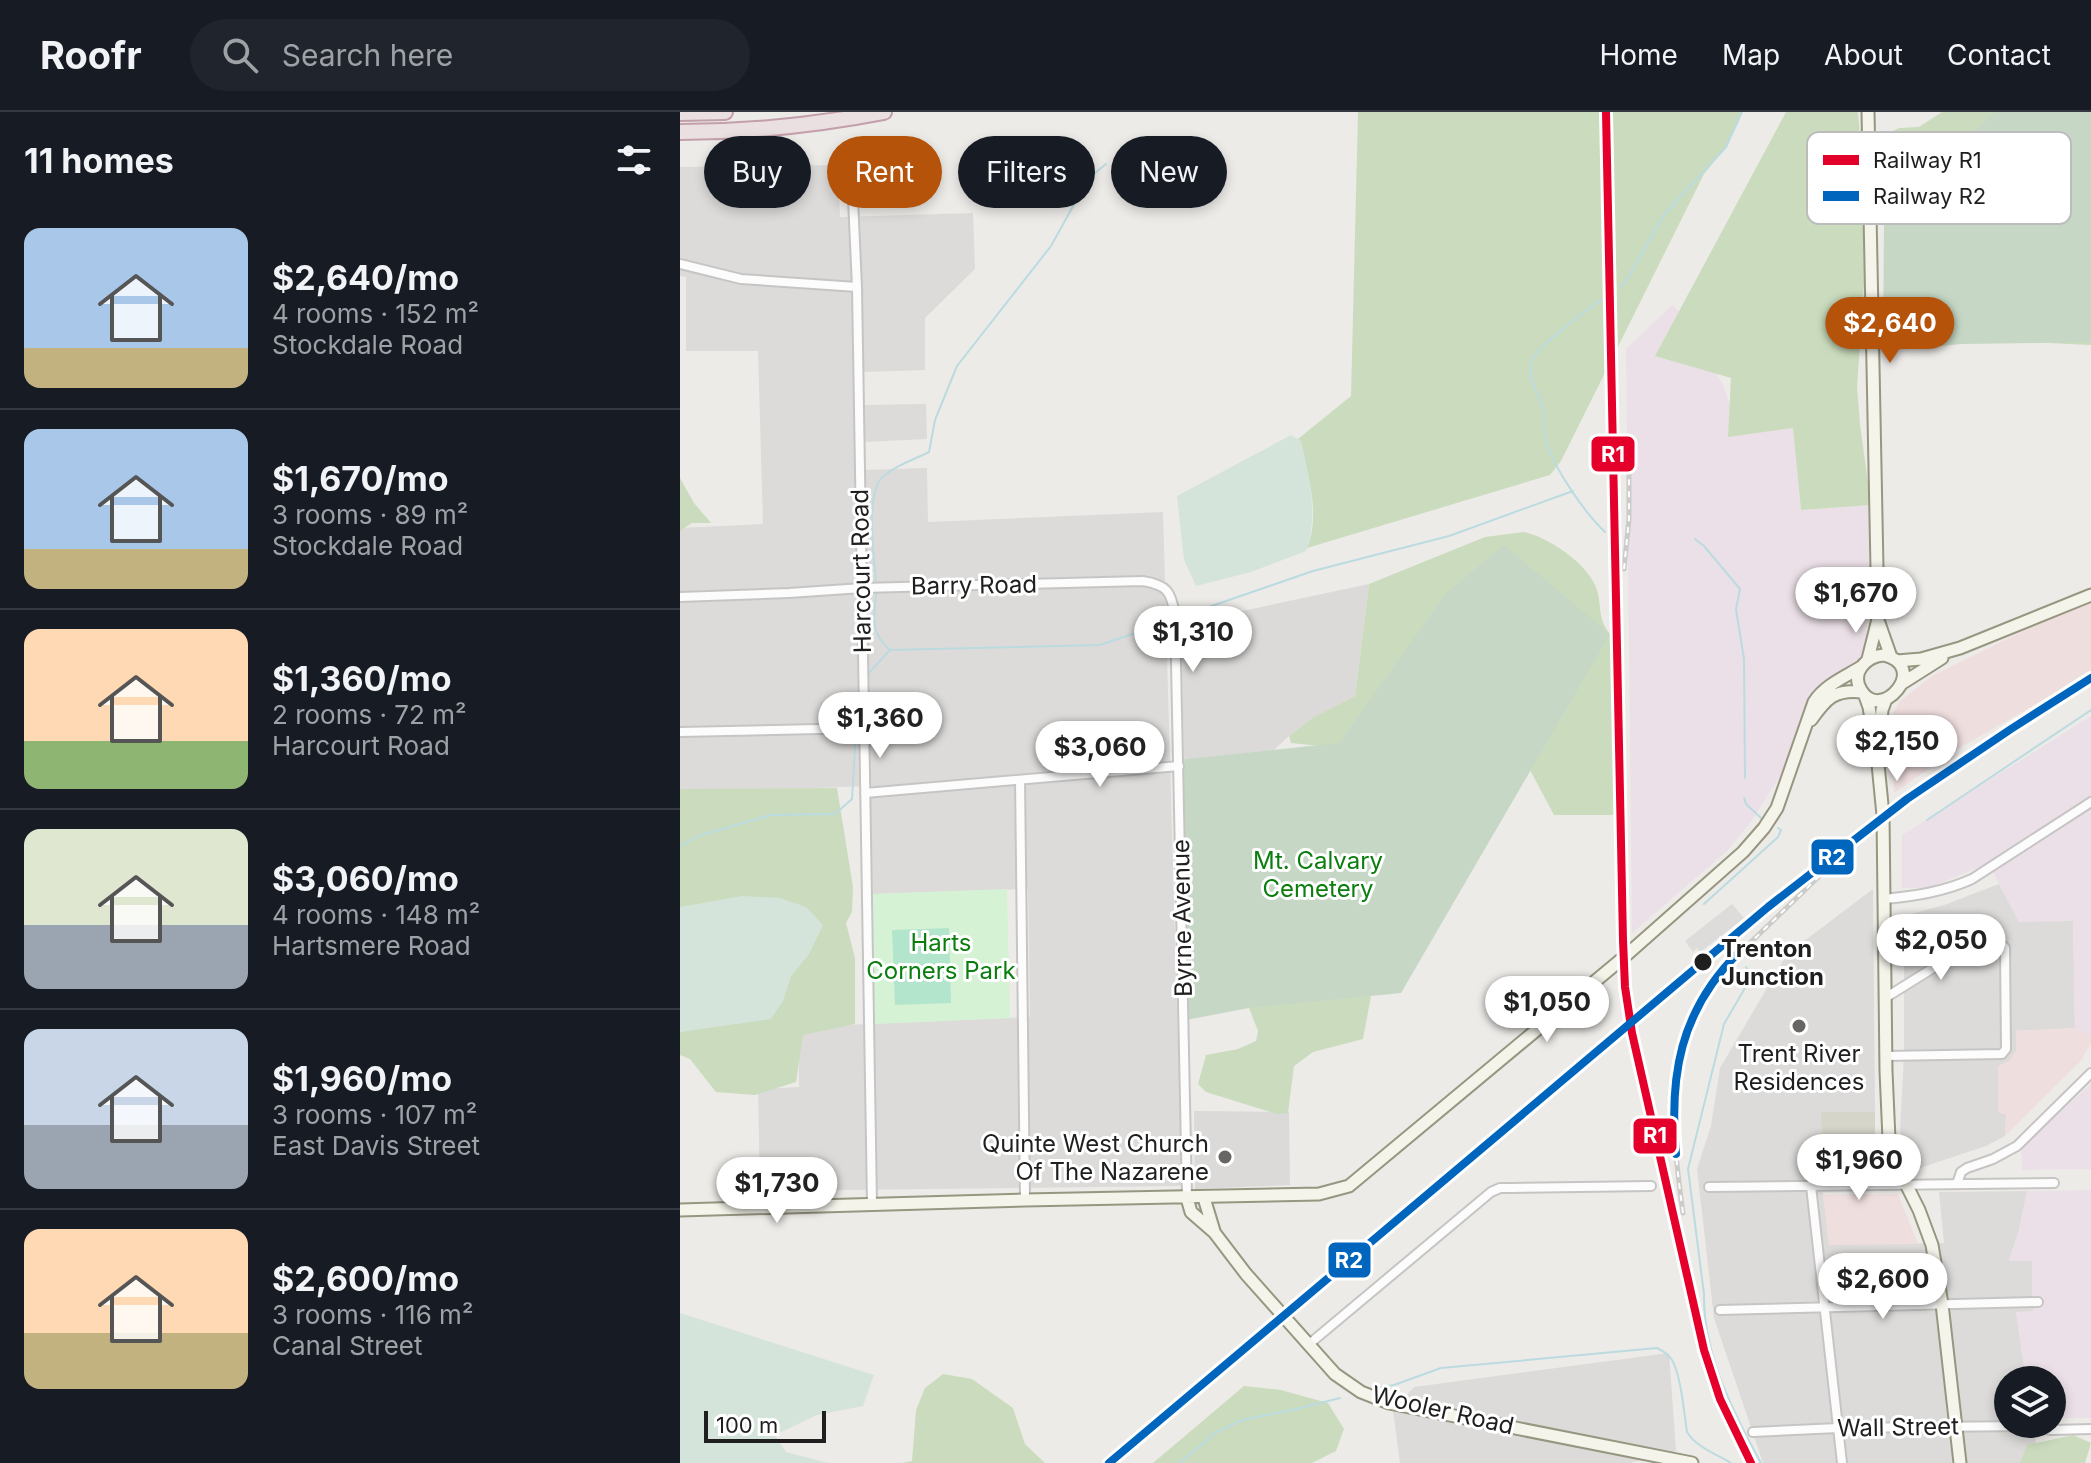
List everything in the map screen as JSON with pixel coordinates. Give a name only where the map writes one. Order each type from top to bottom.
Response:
[{"type":"highway","points":[[680,113],[725,112]]},
{"type":"highway","points":[[680,132],[769,128],[884,112]]},
{"type":"street","points":[[1868,112],[1868,132]]},
{"type":"street","name":"Harcourt Road","points":[[853,208],[872,1204]]},
{"type":"street","points":[[1870,224],[1878,619],[1857,681],[1869,707],[1883,815],[1889,1139],[1895,1162],[1932,1245],[1942,1304],[1960,1463]]},
{"type":"street","points":[[680,264],[741,279],[857,287]]},
{"type":"street","name":"Barry Road","points":[[680,597],[862,588],[1143,581],[1160,584],[1169,591]]},
{"type":"street","name":"Byrne Avenue","points":[[1169,591],[1175,615],[1187,1198]]},
{"type":"street","points":[[680,1210],[1319,1194],[1349,1186],[1623,958],[1743,852],[1777,808],[1810,709],[1818,696],[1833,684],[1880,655],[1894,659],[1921,659],[1960,648],[2091,595]]},
{"type":"street","points":[[1802,734],[1831,696],[1841,692],[1863,694],[1876,700],[1895,694],[1903,671],[1894,659],[1878,619]]},
{"type":"street","points":[[1901,684],[1960,648]]},
{"type":"street","points":[[1877,754],[1886,699]]},
{"type":"street","points":[[680,732],[864,728]]},
{"type":"street","points":[[865,793],[1179,766]]},
{"type":"street","points":[[1020,780],[1025,1200]]},
{"type":"street","points":[[1884,899],[1952,889],[2091,802]]},
{"type":"street","points":[[1885,998],[1978,940],[1986,937],[1996,940],[2005,948],[2006,1049],[2002,1054],[1886,1056]]},
{"type":"street","points":[[1957,1184],[1961,1172],[1967,1168],[2017,1146],[2091,1073]]},
{"type":"street","points":[[1709,1187],[2054,1183]]},
{"type":"street","points":[[1308,1345],[1491,1192],[1500,1188],[1651,1186]]},
{"type":"street","points":[[1811,1186],[1842,1463]]},
{"type":"street","name":"Wooler Road","points":[[1187,1198],[1191,1212],[1214,1232],[1308,1345],[1341,1380],[1361,1392],[1389,1403],[1692,1463]]},
{"type":"street","name":"Wooler Road","points":[[1204,1198],[1214,1232]]},
{"type":"street","points":[[1720,1310],[2038,1302]]},
{"type":"street","name":"Wall Street","points":[[1753,1432],[2024,1426],[2052,1430],[2091,1429]]},
{"type":"shaded area","points":[[811,165],[827,165],[827,208],[840,208],[840,217],[973,213],[975,269],[925,318],[925,370],[862,372],[863,405],[926,404],[927,439],[864,442],[865,470],[927,468],[928,522],[1163,512],[1182,1186],[760,1191],[758,1089],[799,1087],[798,1027],[1030,1017],[1028,889],[873,894],[870,786],[680,793],[680,528],[763,524],[758,351],[686,351],[686,277],[680,276],[680,167],[704,167],[704,208],[811,208]]},
{"type":"shaded area","points":[[1672,305],[1714,346],[1716,374],[1723,384],[1734,418],[1793,428],[1801,510],[1871,505],[1866,642],[1859,663],[1812,693],[1780,776],[1753,819],[1727,851],[1632,933],[1626,349]]},
{"type":"shaded area","points":[[1291,435],[1301,441],[1311,496],[1312,524],[1306,551],[1251,572],[1196,586],[1184,560],[1177,496]]},
{"type":"shaded area","points":[[1369,584],[1355,696],[1314,717],[1274,750],[1184,760],[1181,624]]},
{"type":"shaded area","points":[[2091,600],[2091,672],[1949,754],[1894,793],[1893,714],[1900,701],[1932,676]]},
{"type":"shaded area","points":[[2091,716],[2091,1036],[2075,1028],[2073,921],[2019,922],[1988,863],[1930,888],[1902,888],[1902,835]]},
{"type":"shaded area","points":[[1999,884],[2019,921],[2073,921],[2075,1028],[2016,1031],[2016,1051],[2009,1061],[2005,1136],[1986,1146],[1911,1171],[1900,1131],[1904,1054],[1904,916]]},
{"type":"shaded area","points":[[1873,889],[1875,1112],[1821,1112],[1821,1178],[1829,1244],[1944,1243],[1939,1192],[2027,1191],[2009,1260],[2032,1261],[2033,1312],[2016,1312],[2024,1366],[1994,1366],[1994,1438],[2035,1438],[2040,1463],[1763,1463],[1714,1318],[1697,1169],[1711,1126],[1720,1068],[1787,954]]},
{"type":"shaded area","points":[[742,896],[780,898],[806,907],[823,925],[809,954],[791,976],[783,1001],[771,1019],[680,1032],[680,907]]},
{"type":"shaded area","points":[[1732,904],[1744,918],[1700,952],[1697,948],[1693,952],[1685,941]]},
{"type":"shaded area","points":[[2075,1028],[2091,1036],[2091,1043],[2080,1062],[2005,1136],[2006,1115],[1998,1112],[1998,1066],[2009,1061],[2016,1051],[2016,1031]]},
{"type":"shaded area","points":[[2091,1084],[2091,1169],[2022,1170],[2021,1148]]},
{"type":"shaded area","points":[[1194,1111],[1289,1112],[1290,1185],[1195,1189]]},
{"type":"shaded area","points":[[1821,1112],[1875,1112],[1875,1176],[1822,1176]]},
{"type":"shaded area","points":[[2091,1190],[2091,1418],[2066,1418],[2066,1366],[2024,1366],[2016,1312],[2033,1311],[2032,1261],[2009,1261],[2027,1191]]},
{"type":"shaded area","points":[[1898,1194],[1918,1244],[1829,1245],[1823,1195]]},
{"type":"shaded area","points":[[680,1313],[874,1375],[863,1406],[817,1415],[775,1435],[786,1452],[828,1463],[680,1463]]},
{"type":"shaded area","points":[[1669,1353],[1676,1451],[1630,1463],[1400,1463],[1393,1411],[1414,1387]]},
{"type":"green space","points":[[1358,112],[1742,112],[1726,147],[1704,174],[1561,461],[1550,475],[1307,548],[1313,508],[1298,439],[1351,396]]},
{"type":"green space","points":[[1786,112],[1858,112],[1860,132],[1807,132],[1807,224],[1871,224],[1868,227],[1857,387],[1871,505],[1801,510],[1793,428],[1728,437],[1731,378],[1655,356]]},
{"type":"green space","points":[[1942,112],[2091,112],[2091,345],[1957,339],[1921,224],[2071,224],[2071,132],[1890,132],[1899,128],[1919,127]]},
{"type":"green space","points":[[1994,112],[2091,112],[2091,342],[1962,344],[1883,351],[1884,224],[2071,224],[2071,132],[1974,132]]},
{"type":"green space","points":[[680,478],[694,503],[711,523],[692,523],[680,531]]},
{"type":"green space","points":[[1524,532],[1544,539],[1574,559],[1590,576],[1597,591],[1603,622],[1610,634],[1618,815],[1554,815],[1530,770],[1379,953],[1363,1039],[1313,1052],[1294,1066],[1288,1113],[1277,1114],[1206,1092],[1198,1084],[1206,1055],[1238,1049],[1256,1041],[1258,1031],[1249,1008],[1455,710],[1329,747],[1291,743],[1289,736],[1314,717],[1355,696],[1369,584],[1485,537]]},
{"type":"green space","name":"Mt. Calvary Cemetery","points":[[1504,545],[1610,634],[1401,993],[1249,1008],[1186,1020],[1178,760],[1339,743],[1446,593]]},
{"type":"green space","points":[[837,788],[853,887],[852,912],[846,923],[855,958],[855,1024],[803,1035],[796,1082],[755,1095],[716,1092],[690,1059],[680,1055],[680,789]]},
{"type":"green space","name":"Harts Corners Park","points":[[1007,889],[1010,1018],[875,1024],[873,894]]},
{"type":"green space","points":[[949,928],[951,1003],[895,1005],[892,930]]},
{"type":"green space","points":[[943,1374],[972,1379],[1013,1408],[1025,1444],[1045,1463],[902,1463],[912,1461],[916,1410],[925,1388]]},
{"type":"green space","points":[[1244,1386],[1281,1390],[1328,1403],[1344,1429],[1336,1451],[1312,1463],[1153,1463]]},
{"type":"green space","points":[[2073,1435],[2091,1443],[2085,1463],[2020,1463],[2027,1445]]},
{"type":"waterway","points":[[1620,286],[1625,283],[1663,216],[1726,147],[1742,112]]},
{"type":"waterway","points":[[876,584],[872,510],[878,483],[895,468],[929,452],[935,420],[957,366],[1051,246],[1088,179],[1106,164]]},
{"type":"waterway","points":[[1601,300],[1543,346],[1532,361],[1531,374],[1543,408],[1546,440],[1552,456],[1580,503],[1605,532]]},
{"type":"waterway","points":[[1177,618],[1313,571],[1449,536],[1573,491]]},
{"type":"waterway","points":[[1695,539],[1740,589],[1736,609],[1744,659],[1745,778]]},
{"type":"waterway","points":[[876,591],[876,630],[890,650],[1100,645],[1171,621]]},
{"type":"waterway","points":[[867,675],[890,650]]},
{"type":"waterway","points":[[857,724],[860,683]]},
{"type":"waterway","points":[[1927,820],[2091,710]]},
{"type":"waterway","points":[[680,846],[698,836],[771,815],[835,814],[852,799],[856,731]]},
{"type":"waterway","points":[[1744,798],[1761,818]]},
{"type":"waterway","points":[[1704,904],[1778,837],[1781,830],[1778,828]]},
{"type":"waterway","points":[[1746,967],[1752,976],[1724,1024],[1688,1169],[1705,1316],[1714,1360],[1730,1403],[1761,1463]]},
{"type":"waterway","points":[[1374,1388],[1394,1385],[1441,1368],[1657,1348],[1669,1356],[1675,1367],[1687,1432],[1701,1446],[1731,1463]]},
{"type":"waterway","points":[[1180,1463],[1215,1433],[1242,1420],[1340,1398]]},
{"type":"railway","points":[[1606,112],[1625,987],[1632,1033],[1704,1350],[1720,1399],[1751,1463]]},
{"type":"railway","points":[[1624,569],[1629,519],[1629,461]]},
{"type":"railway","points":[[1683,1213],[1674,1118],[1675,1087],[1688,1028],[1702,999],[1721,971],[1836,860]]},
{"type":"rail line","name":"R1","points":[[1606,112],[1625,987],[1632,1033],[1704,1350],[1720,1399],[1751,1463]]},
{"type":"rail line","name":"R2","points":[[1109,1463],[1768,907],[1907,799],[2091,678]]},
{"type":"rail line","name":"R2","points":[[1676,1154],[1675,1098],[1682,1046],[1702,999],[1737,954]]},
{"type":"place","name":"Trenton Junction","points":[[1703,962]]},
{"type":"place","name":"Trent River Residences","points":[[1799,1026]]},
{"type":"place","name":"Quinte West Church Of The Nazarene","points":[[1225,1157]]}]
